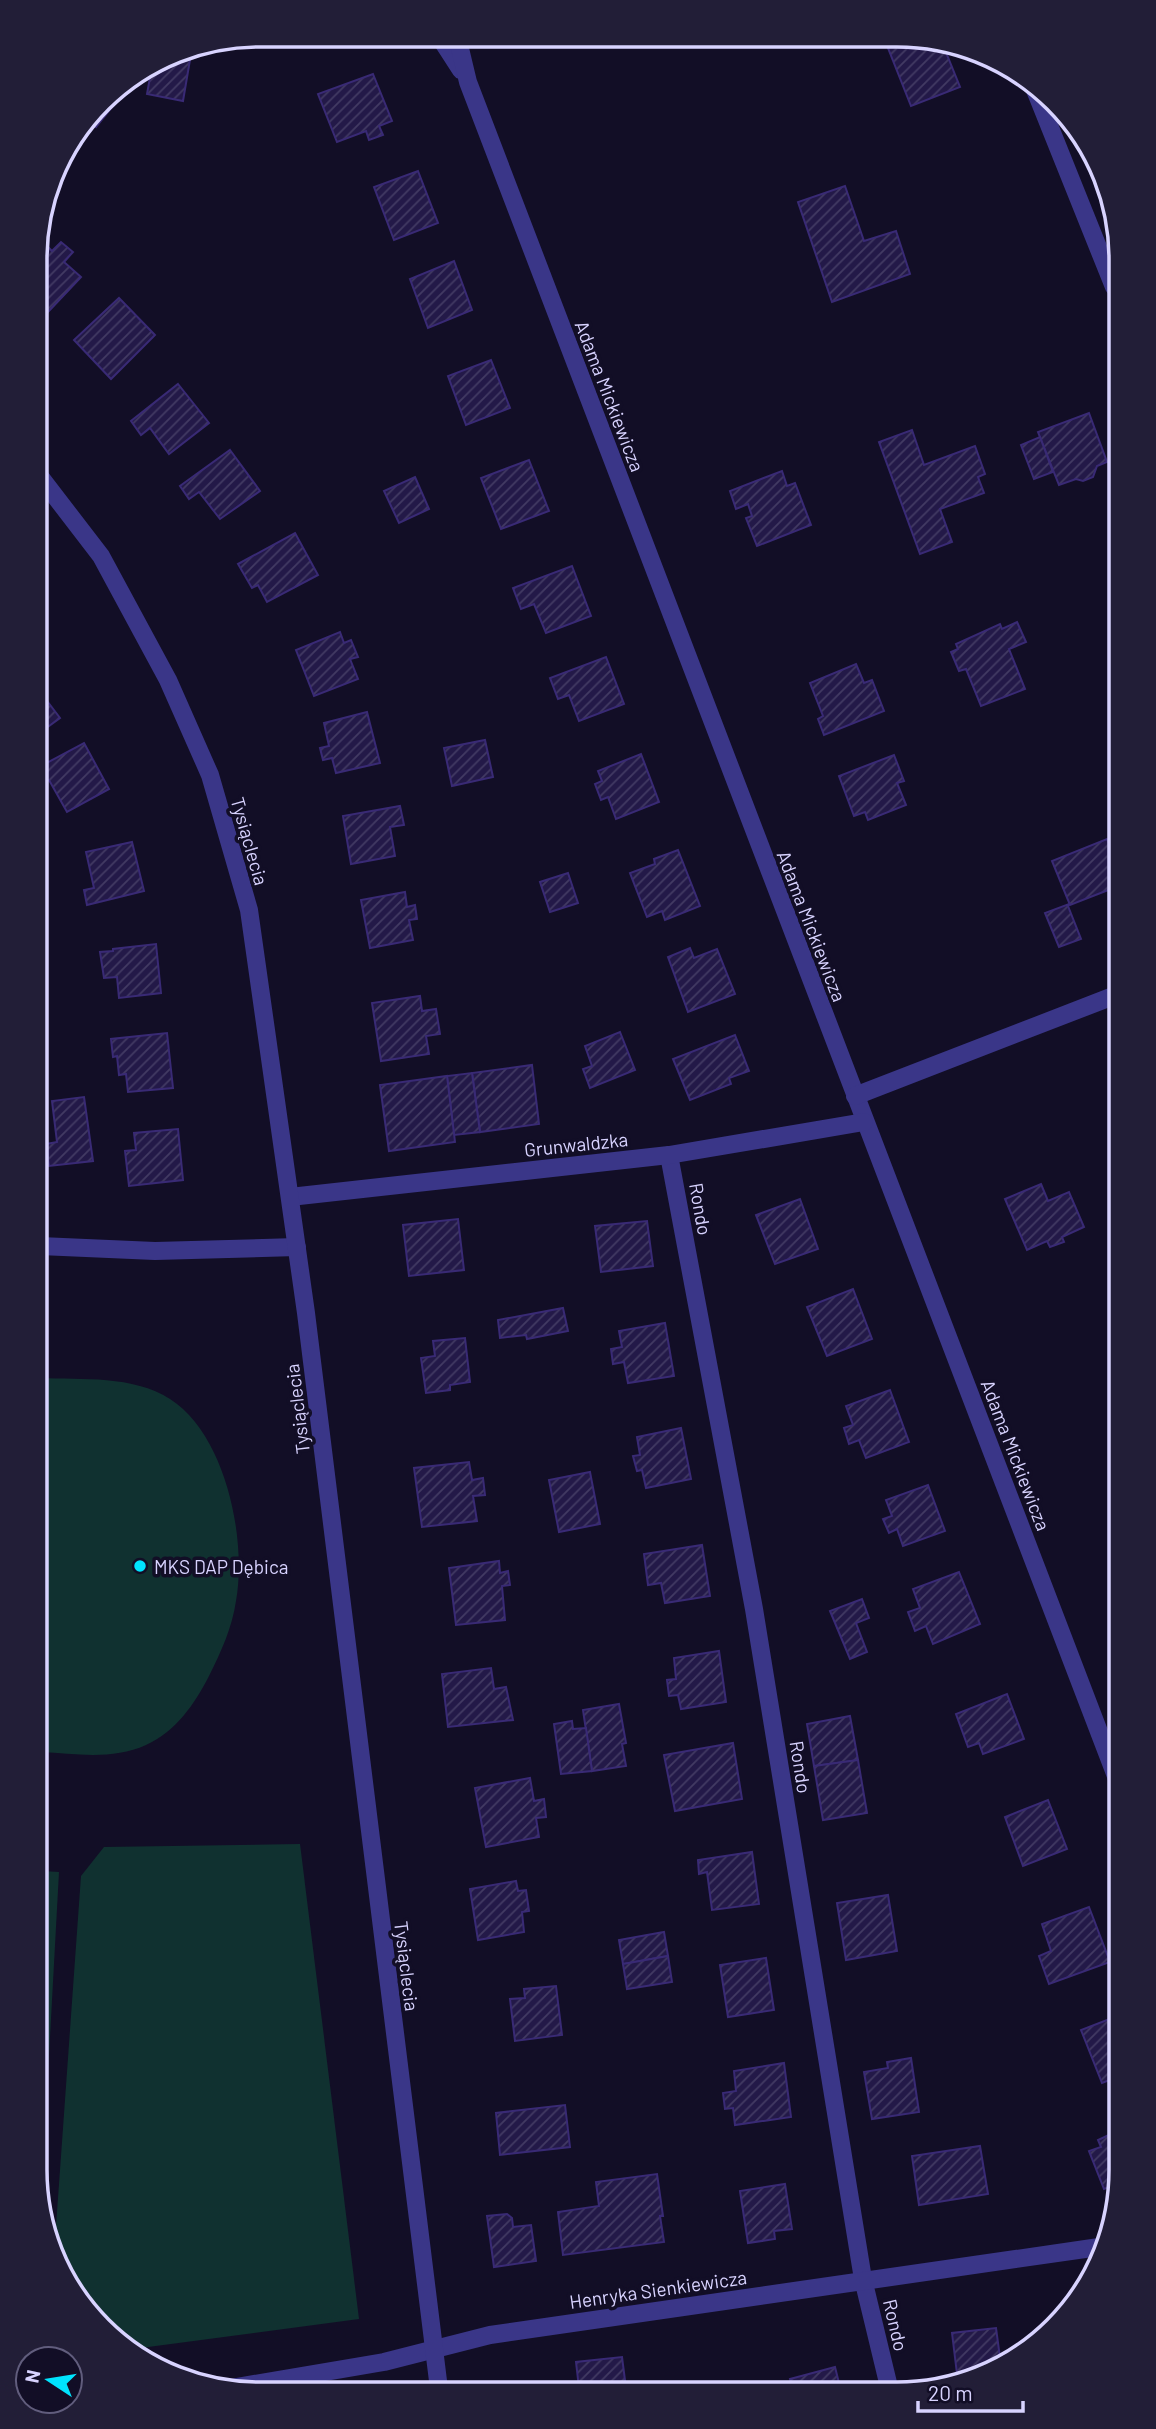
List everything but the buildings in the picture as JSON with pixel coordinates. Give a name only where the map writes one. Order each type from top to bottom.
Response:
[{"type":"street","name":"Adama Mickiewicza","points":[[446,47],[468,82]]},
{"type":"street","name":"Adama Mickiewicza","points":[[460,47],[468,82],[1108,1756]]},
{"type":"street","points":[[1040,104],[1109,275]]},
{"type":"street","name":"Tysiąclecia","points":[[48,487],[102,556],[168,680],[210,775],[248,910],[297,1247],[438,2382]]},
{"type":"street","points":[[855,1096],[1109,998]]},
{"type":"street","name":"Grunwaldzka","points":[[290,1197],[669,1155],[864,1122]]},
{"type":"street","name":"Rondo","points":[[669,1155],[754,1609],[863,2279],[888,2382]]},
{"type":"street","points":[[47,1246],[155,1251],[297,1247]]},
{"type":"street","name":"Henryka Sienkiewicza","points":[[266,2382],[384,2362],[490,2334],[1093,2248]]},
{"type":"green space","name":"MKS DAP Dębica","points":[[47,1378],[124,1382],[156,1391],[170,1399],[189,1415],[205,1437],[218,1462],[235,1519],[239,1576],[234,1611],[222,1649],[197,1697],[175,1725],[157,1739],[133,1750],[95,1755],[47,1752]]},
{"type":"green space","points":[[300,1844],[359,2319],[145,2347],[109,2320],[76,2276],[56,2229],[81,1876],[104,1847]]},
{"type":"green space","points":[[47,1871],[59,1872],[47,2091]]},
{"type":"place","name":"MKS DAP Dębica","points":[[140,1566]]}]
